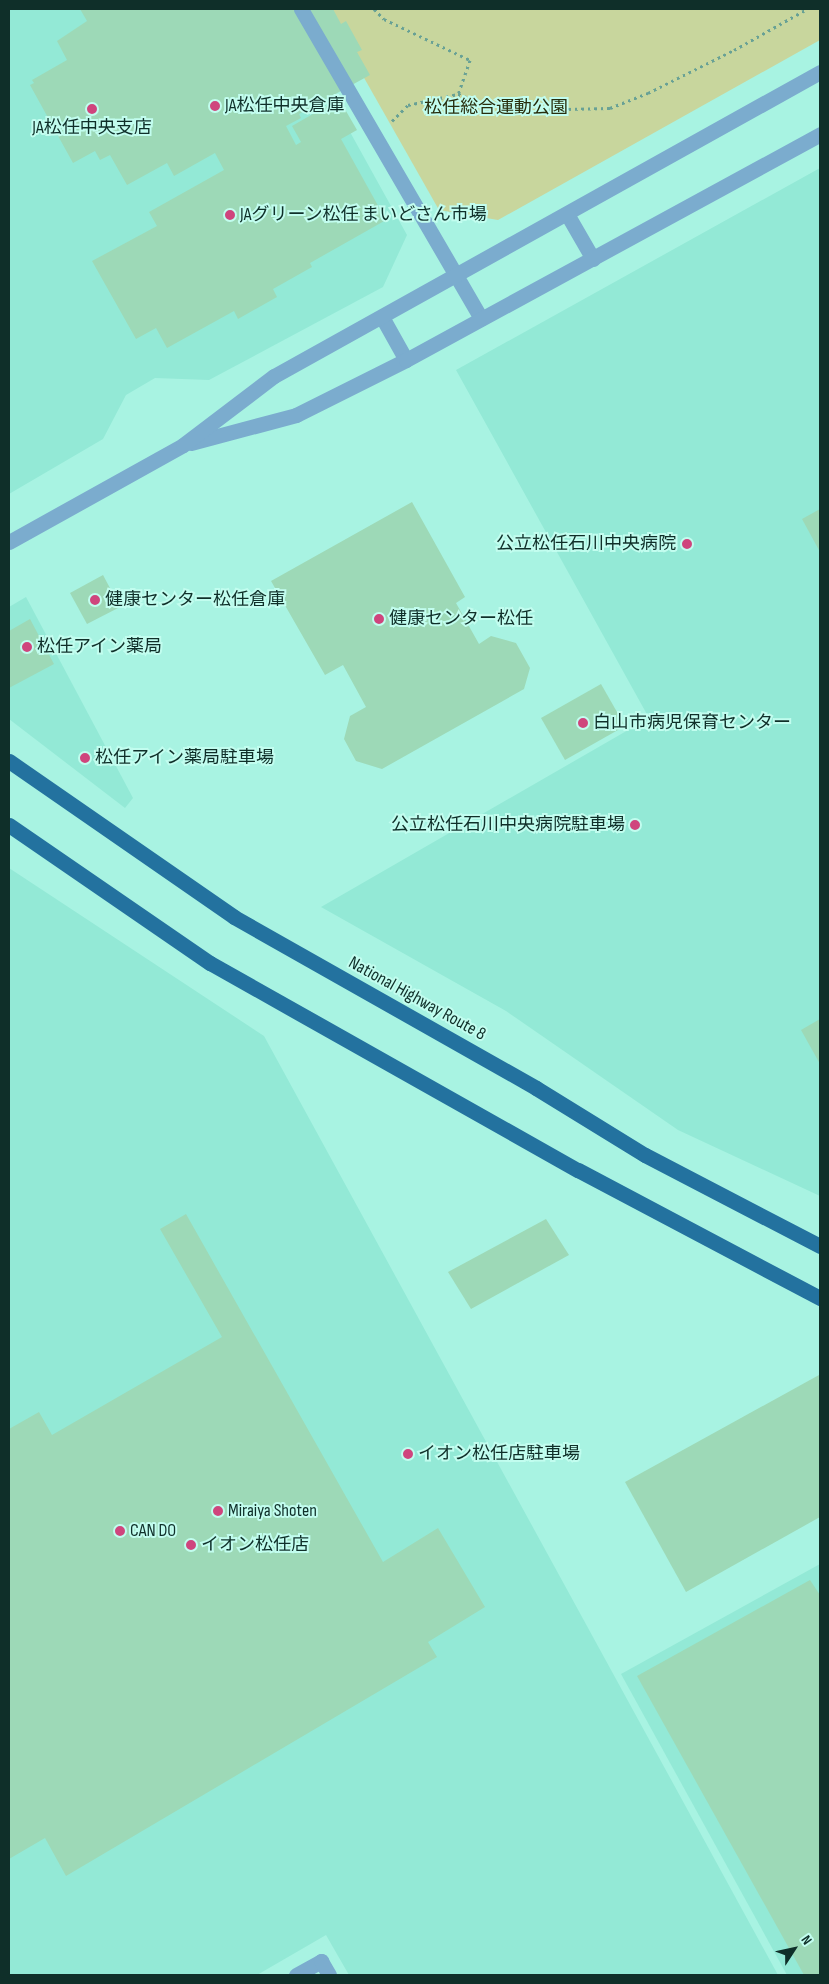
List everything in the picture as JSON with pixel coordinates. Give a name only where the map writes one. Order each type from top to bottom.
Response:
[{"type":"highway","name":"National Highway Route 8","points":[[9,761],[234,917],[536,1088],[645,1155],[820,1246]]},
{"type":"highway","points":[[9,825],[210,963],[578,1170],[820,1298]]},
{"type":"street","points":[[301,9],[456,273],[480,318]]},
{"type":"street","points":[[9,542],[183,445],[274,376],[820,72]]},
{"type":"street","points":[[183,445],[296,415],[406,360],[820,134]]},
{"type":"street","points":[[567,214],[593,259]]},
{"type":"street","points":[[382,317],[406,360]]},
{"type":"street","points":[[296,1975],[321,1961],[329,1975]]},
{"type":"path","points":[[374,9],[384,19],[470,60],[458,94]]},
{"type":"path","points":[[376,138],[408,105],[458,94],[481,103],[523,110],[610,108],[648,93],[734,50],[806,9]]},
{"type":"shaded area","points":[[9,9],[282,9],[407,235],[383,287],[209,380],[155,378],[126,395],[103,439],[9,494]]},
{"type":"shaded area","name":"公立松任石川中央病院","points":[[820,168],[820,1196],[678,1130],[506,1011],[321,907],[649,718],[456,370]]},
{"type":"shaded area","name":"松任アイン薬局","points":[[26,597],[133,798],[125,808],[9,719],[9,607]]},
{"type":"shaded area","name":"イオン松任店","points":[[9,868],[264,1036],[778,1975],[349,1975],[326,1935],[257,1975],[9,1975]]},
{"type":"shaded area","points":[[820,1564],[820,1975],[787,1975],[621,1674]]},
{"type":"green space","name":"松任総合運動公園","points":[[325,9],[820,9],[820,40],[498,220],[439,210]]},
{"type":"building","points":[[80,9],[333,9],[341,24],[346,21],[362,50],[357,52],[370,75],[299,114],[301,118],[286,126],[296,145],[301,142],[292,126],[339,99],[357,130],[341,139],[386,220],[310,263],[312,267],[273,289],[277,297],[238,319],[234,311],[167,348],[156,328],[136,339],[92,261],[157,226],[149,212],[224,170],[215,153],[174,176],[167,163],[127,185],[110,155],[100,160],[95,151],[73,163],[30,85],[34,83],[32,80],[67,60],[57,41],[87,21]]},
{"type":"building","name":"健康センター松任","points":[[412,502],[465,597],[456,603],[479,644],[491,636],[516,643],[530,668],[524,689],[382,769],[356,761],[344,739],[350,716],[366,707],[343,665],[325,675],[271,581]]},
{"type":"building","points":[[820,509],[820,552],[802,519]]},
{"type":"building","name":"健康センター松任倉庫","points":[[103,575],[120,607],[87,624],[70,593]]},
{"type":"building","name":"松任アイン薬局","points":[[30,619],[54,664],[9,688],[9,631]]},
{"type":"building","name":"白山市病児保育センター","points":[[601,684],[625,726],[565,760],[541,718]]},
{"type":"building","points":[[820,1019],[820,1064],[801,1030]]},
{"type":"building","name":"イオン松任店","points":[[186,1214],[383,1562],[438,1528],[485,1607],[428,1642],[437,1657],[66,1876],[45,1838],[9,1859],[9,1429],[39,1412],[52,1435],[222,1337],[160,1229]]},
{"type":"building","points":[[546,1219],[569,1255],[471,1309],[448,1272]]},
{"type":"building","points":[[819,1375],[820,1517],[686,1592],[625,1482]]},
{"type":"building","points":[[810,1580],[820,1595],[820,1975],[804,1975],[637,1676]]},
{"type":"place","name":"JA松任中央倉庫","points":[[215,106]]},
{"type":"place","name":"JA松任中央支店","points":[[92,109]]},
{"type":"place","name":"JAグリーン松任 まいどさん市場","points":[[230,215]]},
{"type":"place","name":"公立松任石川中央病院","points":[[687,544]]},
{"type":"place","name":"健康センター松任倉庫","points":[[95,600]]},
{"type":"place","name":"健康センター松任","points":[[379,619]]},
{"type":"place","name":"松任アイン薬局","points":[[27,647]]},
{"type":"place","name":"白山市病児保育センター","points":[[583,723]]},
{"type":"place","name":"松任アイン薬局駐車場","points":[[85,758]]},
{"type":"place","name":"公立松任石川中央病院駐車場","points":[[635,825]]},
{"type":"place","name":"イオン松任店駐車場","points":[[408,1454]]},
{"type":"place","name":"Miraiya Shoten","points":[[218,1511]]},
{"type":"place","name":"CAN DO","points":[[120,1531]]},
{"type":"place","name":"イオン松任店","points":[[191,1545]]}]
